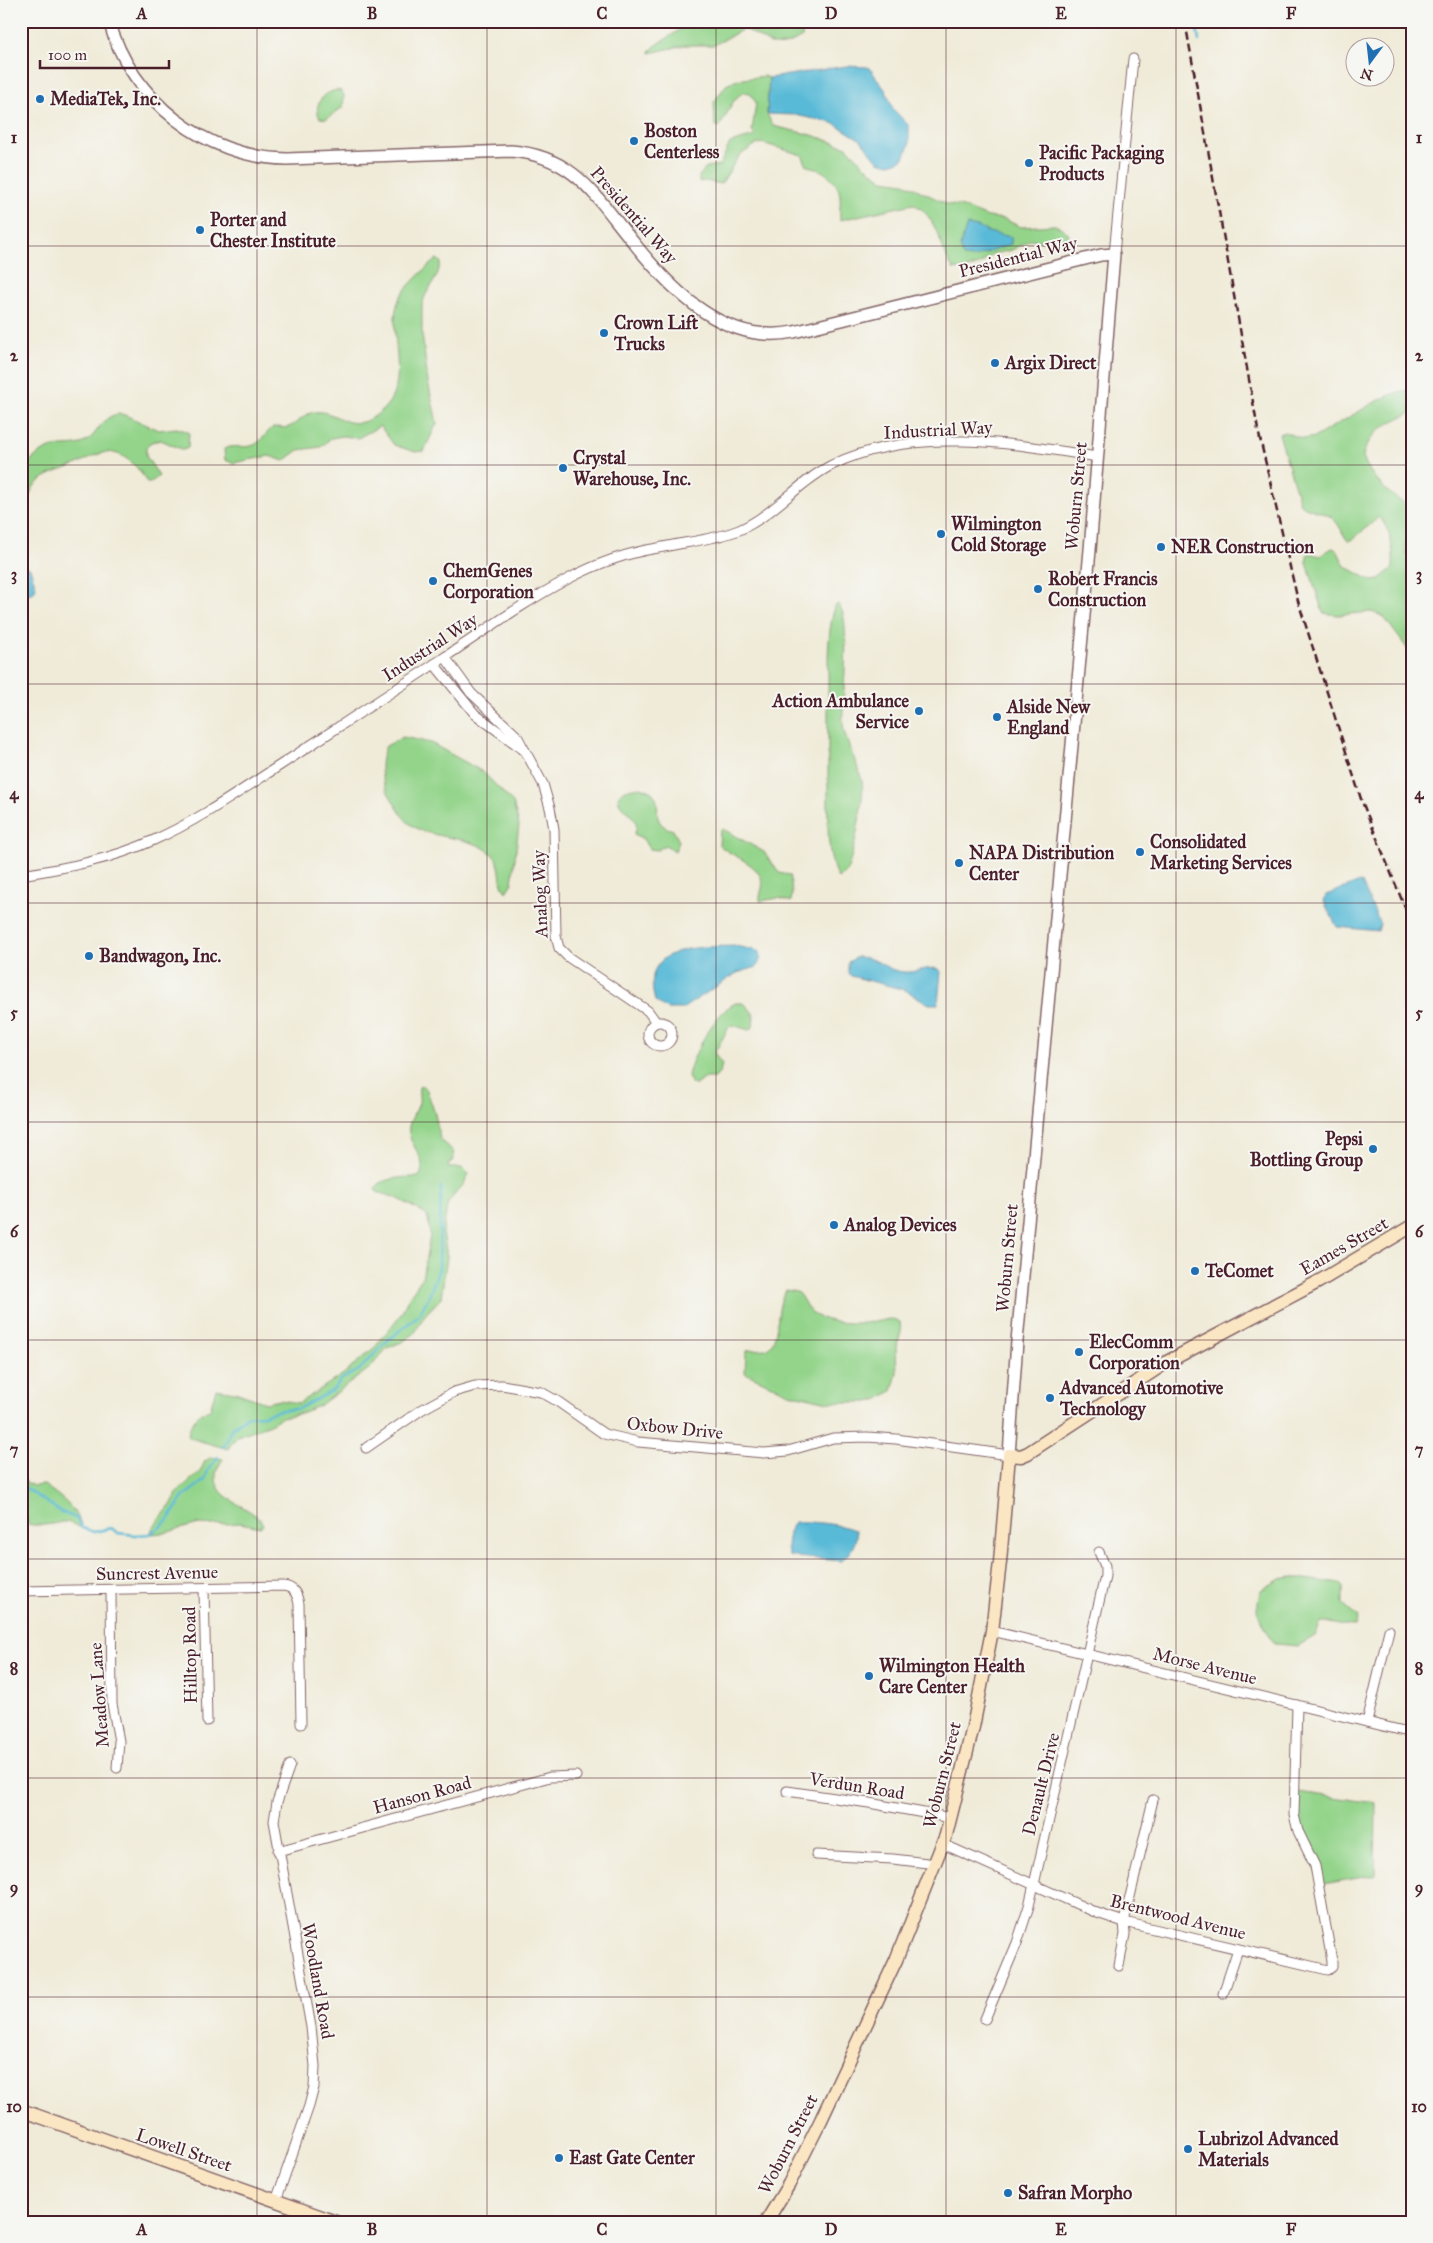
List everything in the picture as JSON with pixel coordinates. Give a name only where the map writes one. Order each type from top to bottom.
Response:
[{"type":"main road","name":"Eames Street","points":[[1009,1455],[1021,1456],[1028,1453],[1168,1362],[1318,1282],[1412,1226]]},
{"type":"main road","name":"Woburn Street","points":[[766,2222],[789,2184],[821,2120],[896,1960],[943,1844],[973,1727],[992,1630],[1009,1455]]},
{"type":"main road","name":"Lowell Street","points":[[21,2110],[336,2222]]},
{"type":"street","name":"Presidential Way","points":[[109,21],[124,58],[137,80],[151,97],[173,118],[190,130],[229,149],[255,156],[287,159],[512,151],[534,154],[558,163],[586,183],[644,256],[685,296],[720,322],[748,333],[772,335],[794,332],[1091,257],[1114,254]]},
{"type":"street","points":[[1114,254],[1133,58]]},
{"type":"street","name":"Woburn Street","points":[[1009,1455],[1017,1341],[1114,254]]},
{"type":"street","name":"Industrial Way","points":[[21,876],[117,853],[167,834],[220,804],[504,617],[582,572],[638,552],[722,535],[743,528],[759,518],[814,475],[858,454],[912,444],[989,442],[1037,447],[1097,457]]},
{"type":"street","name":"Analog Way","points":[[444,657],[472,693],[517,736],[543,784],[552,818],[556,936],[559,948],[575,962],[648,1011],[656,1022]]},
{"type":"street","name":"Analog Way","points":[[434,664],[475,714],[524,751]]},
{"type":"street","name":"Oxbow Drive","points":[[366,1448],[438,1400],[470,1387],[492,1385],[514,1386],[541,1392],[558,1401],[604,1434],[638,1442],[764,1453],[788,1451],[833,1438],[867,1437],[922,1442],[1009,1455]]},
{"type":"street","name":"Denault Drive","points":[[985,2019],[1019,1937],[1034,1884],[1106,1572],[1099,1552]]},
{"type":"street","name":"Suncrest Avenue","points":[[21,1591],[204,1589],[282,1586],[293,1590],[297,1594],[299,1604],[301,1724]]},
{"type":"street","name":"Hilltop Road","points":[[204,1589],[208,1722]]},
{"type":"street","name":"Meadow Lane","points":[[111,1590],[112,1704],[119,1741],[117,1768]]},
{"type":"street","name":"Morse Avenue","points":[[992,1630],[1412,1733]]},
{"type":"street","points":[[1367,1722],[1389,1630]]},
{"type":"street","name":"Brentwood Avenue","points":[[943,1844],[1124,1922],[1328,1970],[1332,1967],[1332,1961],[1315,1866],[1294,1820],[1297,1705]]},
{"type":"street","name":"Woodland Road","points":[[276,2201],[309,2106],[314,2087],[316,2066],[311,2026],[278,1851],[274,1815],[290,1766]]},
{"type":"street","name":"Hanson Road","points":[[278,1851],[550,1777],[576,1776]]},
{"type":"street","name":"Verdun Road","points":[[787,1791],[951,1818]]},
{"type":"street","points":[[1119,1966],[1125,1934],[1124,1922],[1153,1800]]},
{"type":"street","points":[[816,1855],[893,1858],[936,1864]]},
{"type":"street","points":[[1223,1994],[1238,1949]]},
{"type":"green space","points":[[688,21],[804,21],[802,37],[786,45],[780,46],[768,43],[747,30],[742,30],[714,45],[686,45],[650,53],[654,47]]},
{"type":"green space","points":[[764,76],[769,78],[767,114],[773,126],[812,135],[847,147],[865,166],[883,180],[904,183],[947,204],[963,207],[988,217],[1004,219],[1021,227],[1055,225],[1064,229],[1069,235],[1068,239],[1055,244],[1032,239],[1012,250],[993,254],[981,264],[965,270],[953,269],[933,224],[921,209],[913,204],[840,220],[839,190],[828,175],[818,169],[807,166],[802,155],[762,143],[755,145],[739,156],[721,184],[705,181],[699,182],[699,176],[707,167],[720,165],[730,143],[755,136],[752,131],[756,103],[750,93],[744,92],[735,99],[719,127],[715,125],[714,102],[726,85],[737,80]]},
{"type":"green space","points":[[337,90],[341,91],[344,95],[343,107],[326,119],[320,118],[317,108],[318,104],[328,93]]},
{"type":"green space","points":[[437,259],[441,262],[437,276],[422,304],[422,334],[428,382],[437,423],[424,451],[415,452],[394,445],[380,426],[358,438],[343,436],[331,438],[321,447],[299,450],[284,461],[269,456],[233,463],[225,460],[224,449],[254,445],[273,428],[289,427],[311,413],[323,412],[344,420],[360,423],[369,420],[379,413],[390,401],[396,388],[395,326],[396,311],[400,297],[406,288]]},
{"type":"green space","points":[[1412,389],[1412,413],[1388,424],[1375,434],[1370,440],[1363,456],[1370,471],[1382,486],[1389,493],[1412,507],[1412,534],[1407,534],[1406,553],[1412,558],[1412,655],[1383,616],[1371,612],[1338,615],[1323,613],[1307,563],[1307,555],[1309,553],[1320,556],[1332,548],[1337,550],[1345,566],[1372,581],[1378,580],[1393,568],[1391,541],[1379,517],[1348,541],[1331,517],[1300,504],[1279,434],[1284,432],[1303,439],[1315,437],[1375,402],[1395,393]]},
{"type":"green space","points":[[117,414],[125,415],[158,430],[177,428],[189,432],[188,448],[183,450],[161,440],[151,442],[146,448],[146,456],[159,476],[150,483],[147,483],[140,471],[129,460],[116,453],[109,452],[98,454],[52,474],[36,484],[32,489],[26,516],[21,526],[21,469],[38,454],[50,448],[77,445],[85,442],[94,435],[107,419]]},
{"type":"green space","points":[[838,604],[845,625],[846,642],[843,724],[860,774],[863,789],[856,838],[847,871],[838,878],[831,859],[828,836],[828,669],[832,618],[835,606]]},
{"type":"green space","points":[[403,737],[431,743],[483,772],[513,803],[519,825],[512,883],[506,892],[503,888],[498,863],[492,854],[473,843],[419,829],[410,824],[402,815],[384,783],[381,765],[386,746]]},
{"type":"green space","points":[[641,787],[650,791],[655,796],[659,821],[664,826],[673,830],[679,841],[675,851],[665,845],[658,850],[649,849],[643,839],[634,834],[636,829],[635,821],[618,799],[624,791]]},
{"type":"green space","points":[[723,829],[764,852],[779,873],[790,875],[791,902],[779,898],[760,901],[762,881],[759,874],[750,864],[719,845],[720,831]]},
{"type":"green space","points":[[736,1003],[744,1003],[754,1014],[753,1027],[749,1030],[732,1025],[729,1027],[715,1052],[715,1055],[722,1064],[720,1072],[715,1078],[706,1078],[695,1085],[692,1084],[688,1077],[699,1047],[721,1014]]},
{"type":"green space","points":[[423,1086],[427,1090],[435,1114],[440,1139],[453,1151],[454,1160],[448,1164],[449,1168],[463,1168],[469,1174],[464,1184],[449,1201],[447,1207],[443,1232],[447,1257],[441,1298],[425,1315],[414,1334],[402,1342],[387,1348],[370,1368],[319,1406],[298,1414],[282,1417],[268,1425],[237,1436],[228,1449],[190,1438],[188,1435],[191,1425],[198,1416],[210,1409],[216,1389],[235,1392],[266,1403],[280,1400],[299,1403],[345,1373],[376,1346],[401,1314],[409,1297],[422,1278],[430,1236],[428,1218],[425,1214],[397,1198],[377,1192],[375,1189],[382,1182],[388,1180],[419,1177],[422,1171],[421,1160],[410,1138],[409,1129],[410,1121],[419,1103],[419,1087]]},
{"type":"green space","points":[[786,1290],[797,1292],[813,1314],[826,1320],[859,1323],[890,1319],[900,1322],[901,1333],[896,1347],[897,1373],[892,1391],[879,1399],[869,1402],[828,1402],[789,1393],[745,1373],[746,1353],[748,1350],[766,1349],[774,1340],[780,1305]]},
{"type":"green space","points":[[212,1457],[223,1459],[216,1472],[217,1483],[222,1492],[259,1518],[263,1525],[260,1527],[240,1523],[199,1524],[164,1533],[150,1534],[153,1527],[171,1505],[179,1490],[200,1472],[205,1461]]},
{"type":"green space","points":[[21,1479],[33,1486],[44,1485],[55,1493],[72,1509],[82,1528],[64,1522],[41,1525],[28,1524],[21,1496]]},
{"type":"green space","points":[[1291,1577],[1340,1584],[1343,1587],[1343,1604],[1358,1617],[1355,1627],[1321,1623],[1315,1636],[1298,1646],[1275,1644],[1260,1618],[1258,1612],[1259,1598],[1261,1590],[1280,1579]]},
{"type":"green space","points":[[1297,1792],[1376,1803],[1375,1875],[1323,1884],[1300,1829]]},
{"type":"water","points":[[846,66],[868,67],[886,91],[893,109],[909,126],[909,145],[904,158],[899,161],[890,164],[878,161],[861,140],[833,123],[795,115],[767,114],[769,78]]},
{"type":"water","points":[[967,225],[1011,237],[1011,244],[973,258],[963,257],[960,246]]},
{"type":"water","points":[[21,566],[30,568],[36,587],[34,592],[21,596]]},
{"type":"water","points":[[1360,882],[1380,924],[1378,931],[1337,927],[1324,902],[1326,895]]},
{"type":"water","points":[[736,946],[758,951],[761,957],[757,967],[737,973],[682,1009],[667,1009],[655,1001],[652,982],[656,969],[664,959],[689,949]]},
{"type":"water","points":[[857,957],[877,961],[897,971],[908,972],[931,968],[939,969],[941,972],[938,1004],[929,1004],[905,990],[851,976],[848,972],[848,962]]},
{"type":"water","points":[[794,1522],[844,1526],[856,1531],[856,1539],[850,1552],[841,1561],[789,1556],[787,1548],[788,1539]]},
{"type":"waterway","points":[[1196,21],[1199,41]]},
{"type":"waterway","points":[[223,1447],[231,1429],[248,1416],[298,1409],[332,1391],[342,1379],[359,1370],[388,1340],[419,1315],[429,1296],[439,1269],[441,1187]]},
{"type":"waterway","points":[[21,1485],[61,1512],[76,1518],[82,1528],[94,1532],[111,1528],[118,1533],[150,1534],[168,1520],[184,1496],[205,1480],[208,1470],[218,1457]]},
{"type":"railway","points":[[1185,21],[1258,430],[1298,601],[1361,799],[1412,925]]},
{"type":"place","name":"MediaTek, Inc.","points":[[40,99]]},
{"type":"place","name":"Boston Centerless","points":[[634,141]]},
{"type":"place","name":"Pacific Packaging Products","points":[[1029,163]]},
{"type":"place","name":"Porter and Chester Institute","points":[[200,230]]},
{"type":"place","name":"Crown Lift Trucks","points":[[604,333]]},
{"type":"place","name":"Argix Direct","points":[[995,363]]},
{"type":"place","name":"Crystal Warehouse, Inc.","points":[[563,468]]},
{"type":"place","name":"Wilmington Cold Storage","points":[[941,534]]},
{"type":"place","name":"NER Construction","points":[[1161,547]]},
{"type":"place","name":"ChemGenes Corporation","points":[[433,581]]},
{"type":"place","name":"Robert Francis Construction","points":[[1038,589]]},
{"type":"place","name":"Action Ambulance Service","points":[[919,711]]},
{"type":"place","name":"Alside New England","points":[[997,717]]},
{"type":"place","name":"Consolidated Marketing Services","points":[[1140,852]]},
{"type":"place","name":"NAPA Distribution Center","points":[[959,863]]},
{"type":"place","name":"Bandwagon, Inc.","points":[[89,956]]},
{"type":"place","name":"Pepsi Bottling Group","points":[[1373,1149]]},
{"type":"place","name":"Analog Devices","points":[[834,1225]]},
{"type":"place","name":"TeComet","points":[[1195,1271]]},
{"type":"place","name":"ElecComm Corporation","points":[[1079,1352]]},
{"type":"place","name":"Advanced Automotive Technology","points":[[1050,1398]]},
{"type":"place","name":"Wilmington Health Care Center","points":[[869,1676]]},
{"type":"place","name":"Lubrizol Advanced Materials","points":[[1188,2149]]},
{"type":"place","name":"East Gate Center","points":[[559,2158]]},
{"type":"place","name":"Safran Morpho","points":[[1008,2193]]}]
